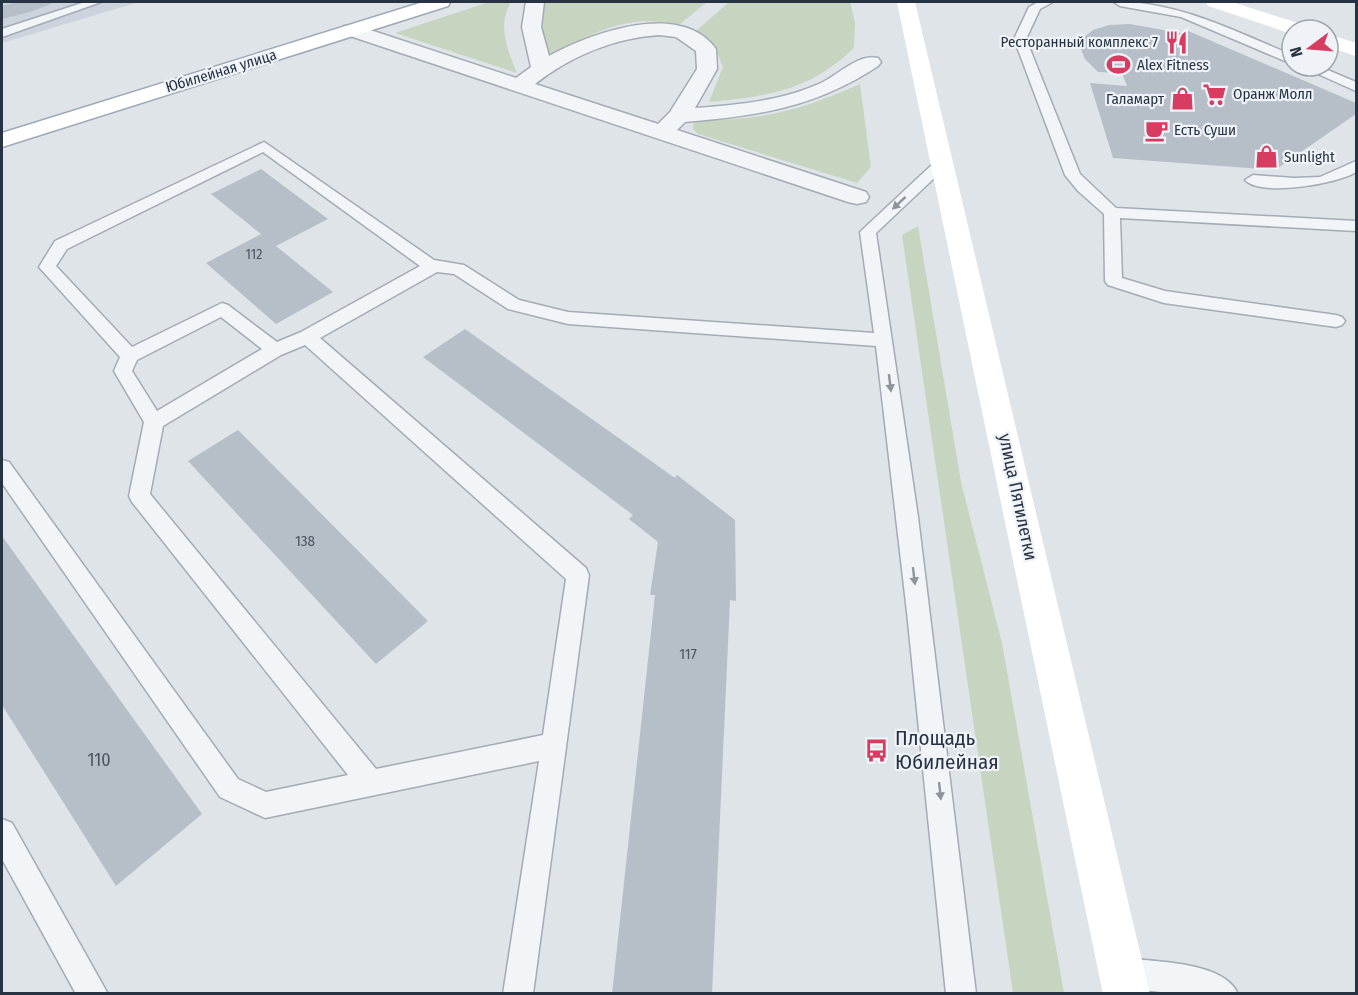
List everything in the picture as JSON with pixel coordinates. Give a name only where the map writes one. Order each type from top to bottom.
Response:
[{"type":"main road","name":"Юбилейная улица","points":[[2,140],[441,2]]},
{"type":"main road","name":"улица Пятилетки","points":[[906,2],[1125,983]]},
{"type":"main road","points":[[1215,2],[1280,23]]},
{"type":"main road","points":[[1340,44],[1356,50]]},
{"type":"street","points":[[535,2],[530,31],[538,50],[541,67]]},
{"type":"street","points":[[520,85],[541,67],[623,32],[660,29],[680,32],[706,49],[707,69],[679,116],[663,132]]},
{"type":"street","points":[[351,30],[857,197]]},
{"type":"street","points":[[679,116],[761,107],[796,99],[828,87],[871,62]]},
{"type":"lane","points":[[2,33],[95,2]]},
{"type":"lane","points":[[1047,2],[1035,7],[1020,39],[1073,175],[1083,189],[1112,213],[1356,226]]},
{"type":"lane","points":[[1120,2],[1175,12],[1280,55]]},
{"type":"lane","points":[[1175,12],[1194,2]]},
{"type":"lane","points":[[1335,78],[1356,87]]},
{"type":"lane","points":[[130,356],[47,267],[61,244],[264,146],[429,265],[458,269],[514,305],[568,318],[885,340]]},
{"type":"lane","points":[[942,163],[868,232],[885,340],[962,993]]},
{"type":"lane","points":[[1253,180],[1322,183],[1344,175],[1356,166]]},
{"type":"lane","points":[[1112,213],[1114,281],[1164,297],[1336,321]]},
{"type":"lane","points":[[154,422],[275,350],[307,337],[432,267],[429,265]]},
{"type":"lane","points":[[275,350],[222,309],[130,356],[123,370],[154,422],[139,496],[371,783]]},
{"type":"lane","points":[[307,337],[578,576],[518,993]]},
{"type":"lane","points":[[2,468],[229,788],[265,805],[553,745]]},
{"type":"lane","points":[[2,833],[93,993]]},
{"type":"lane","points":[[1125,983],[1207,984],[1223,993]]},
{"type":"shaded area","points":[[2,2],[139,2],[2,43]]},
{"type":"green space","points":[[489,2],[511,2],[504,28],[507,46],[517,73],[395,33]]},
{"type":"green space","points":[[545,2],[707,2],[679,25],[646,21],[608,28],[549,56],[538,17]]},
{"type":"green space","points":[[729,2],[850,2],[855,23],[854,48],[821,73],[787,89],[769,94],[709,102],[723,67],[716,51],[696,31]]},
{"type":"green space","points":[[860,84],[871,167],[857,183],[698,134],[693,129],[693,124],[701,120],[745,118],[783,112],[819,101]]},
{"type":"green space","points":[[918,226],[961,482],[1002,643],[1064,993],[1013,993],[902,235]]},
{"type":"building","points":[[16,2],[55,2],[30,12],[2,19],[2,6]]},
{"type":"building","name":"Оранж Молл","points":[[1130,24],[1180,33],[1186,30],[1280,70],[1280,78],[1298,78],[1356,103],[1356,114],[1275,170],[1113,158],[1090,83],[1127,86],[1122,73],[1098,72],[1085,59],[1080,47],[1083,38],[1093,30],[1109,25]]},
{"type":"building","points":[[261,169],[328,219],[276,246],[333,292],[276,324],[206,263],[261,234],[211,194]]},
{"type":"building","points":[[465,329],[675,478],[677,475],[735,520],[736,601],[730,600],[712,994],[612,994],[655,595],[650,595],[658,542],[629,519],[633,515],[423,357]]},
{"type":"building","points":[[238,430],[428,621],[376,664],[188,461]]},
{"type":"building","points":[[2,536],[202,814],[116,886],[2,705]]},
{"type":"place","name":"Ресторанный комплекс 7","points":[[1176,42]]},
{"type":"place","name":"Alex Fitness","points":[[1119,65]]},
{"type":"place","name":"Оранж Молл","points":[[1215,94]]},
{"type":"place","name":"Галамарт","points":[[1182,99]]},
{"type":"place","name":"Есть Суши","points":[[1156,130]]},
{"type":"place","name":"Sunlight","points":[[1266,157]]},
{"type":"place","name":"Площадь Юбилейная","points":[[877,750]]}]
